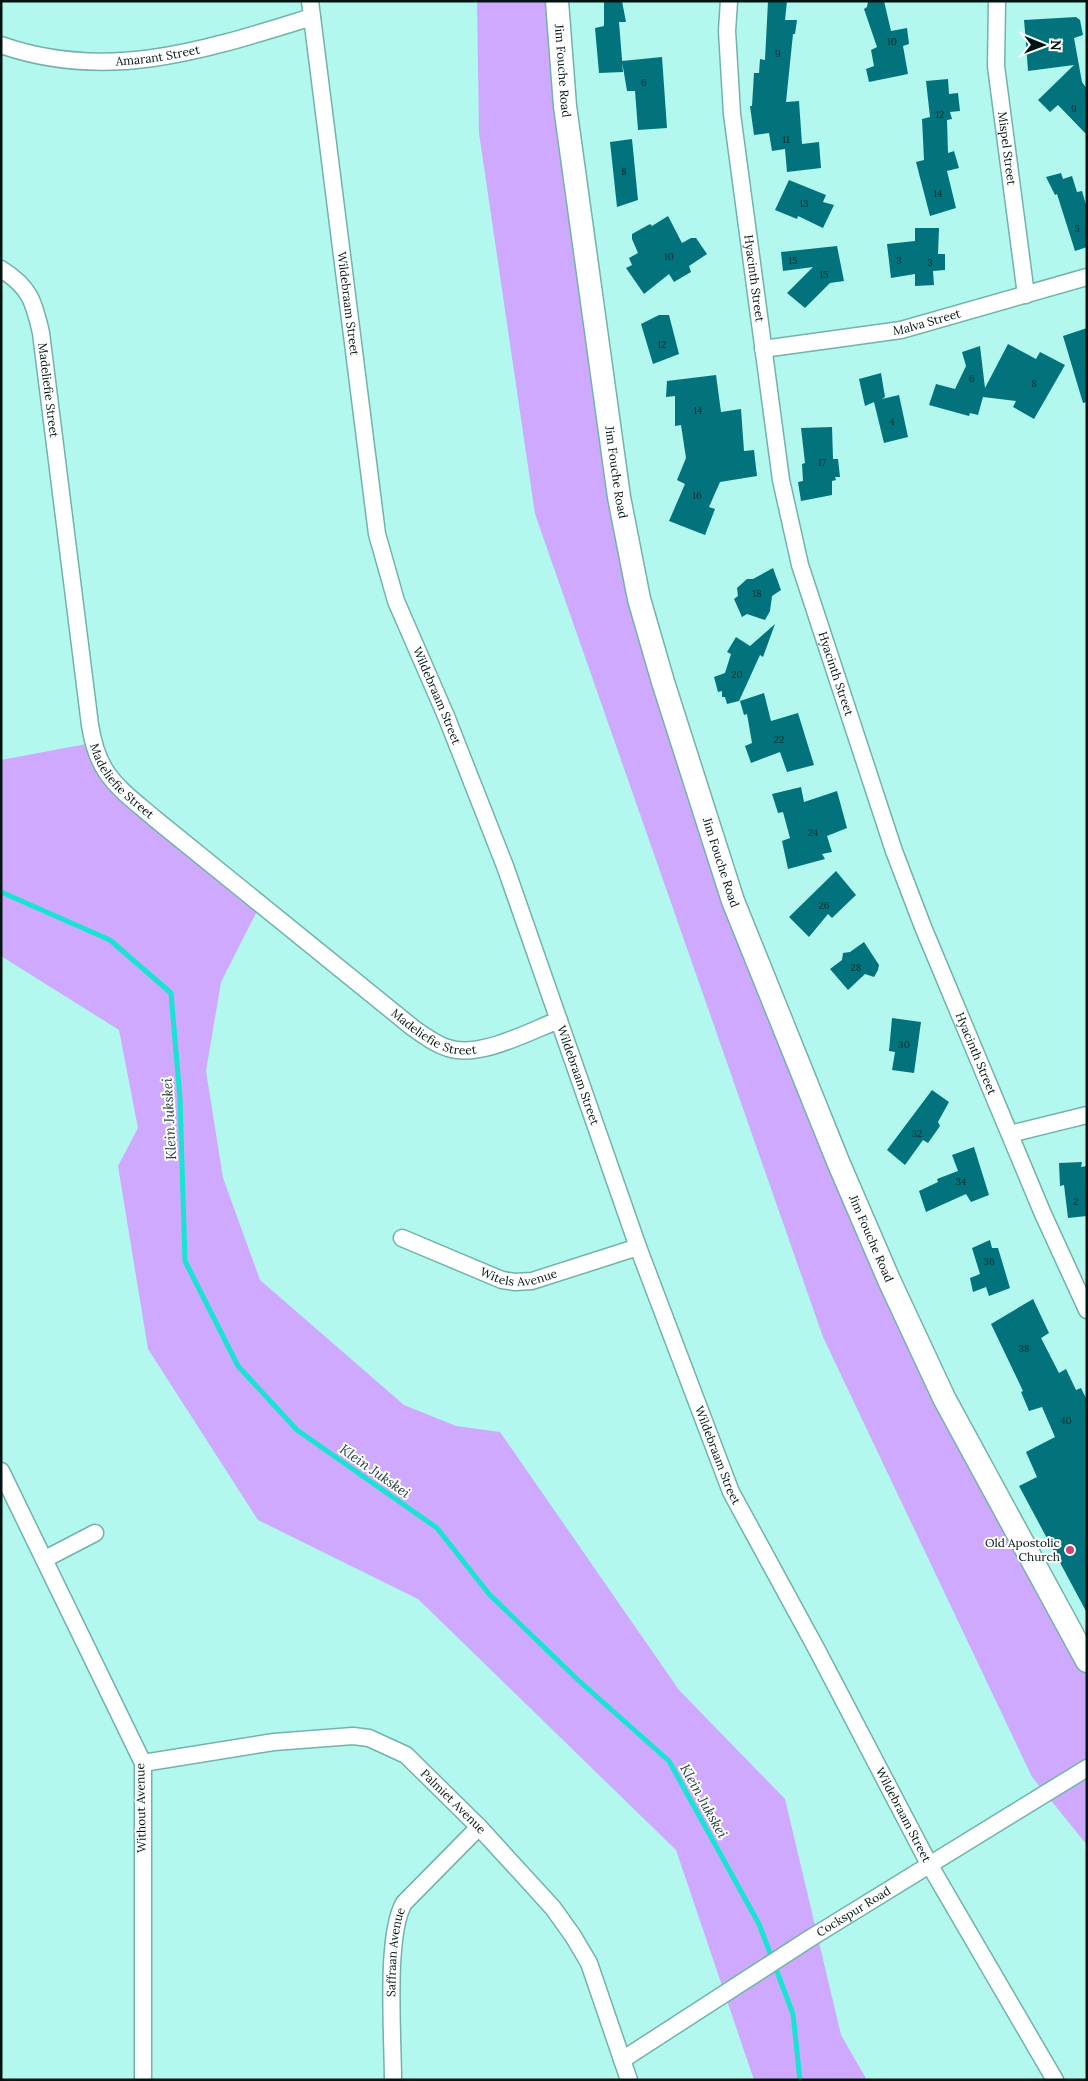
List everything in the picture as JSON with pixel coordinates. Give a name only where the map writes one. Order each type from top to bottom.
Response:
[{"type":"street","name":"Jim Fouche Road","points":[[557,1],[565,106],[619,497],[637,591],[663,682],[733,901],[839,1164],[889,1280],[944,1398],[1087,1662]]},
{"type":"street","name":"Hyacinth Street","points":[[729,1],[727,31],[732,114],[781,480],[803,573],[894,851],[923,927],[1067,1269],[1087,1310]]},
{"type":"street","name":"Mispel Street","points":[[997,1],[996,66],[1026,294]]},
{"type":"street","name":"Amarant Street","points":[[1,45],[59,60],[112,62],[155,59],[211,48],[311,9]]},
{"type":"street","name":"Wildebraam Street","points":[[311,9],[341,262],[365,426],[371,495],[384,563],[400,610],[446,716],[506,866],[638,1247],[731,1492],[816,1648],[929,1864],[1055,2080]]},
{"type":"street","name":"Madeliefie Street","points":[[1,270],[24,287],[30,295],[41,334],[90,726],[93,744],[105,773],[116,786],[154,818],[412,1027],[438,1044],[457,1051],[480,1049],[559,1020]]},
{"type":"street","name":"Malva Street","points":[[763,350],[902,330],[1087,277]]},
{"type":"street","points":[[1010,1134],[1087,1115]]},
{"type":"street","name":"Witels Avenue","points":[[402,1238],[502,1280],[515,1282],[532,1281],[638,1247]]},
{"type":"street","name":"Without Avenue","points":[[1,1471],[45,1558],[143,1763],[143,2080]]},
{"type":"street","points":[[45,1558],[95,1533]]},
{"type":"street","name":"Palmiet Avenue","points":[[143,1763],[274,1742],[353,1736],[369,1738],[406,1755],[479,1827],[553,1908],[573,1936],[589,1963],[629,2080]]},
{"type":"street","name":"Cockspur Road","points":[[622,2060],[800,1945],[1087,1768]]},
{"type":"street","name":"Saffraan Avenue","points":[[393,2080],[393,1941],[398,1914],[404,1903],[479,1827]]},
{"type":"shaded area","points":[[477,1],[556,1],[653,662],[837,1170],[1087,1666],[1087,1845],[1032,1777],[823,1337],[535,514],[479,133]]},
{"type":"shaded area","points":[[97,742],[104,764],[260,905],[221,982],[206,1071],[223,1178],[260,1280],[404,1405],[456,1426],[500,1432],[679,1690],[785,1799],[841,2035],[867,2080],[754,2080],[676,1850],[418,1599],[258,1520],[148,1349],[118,1166],[138,1128],[119,1030],[1,956],[1,760]]},
{"type":"building","points":[[604,1],[622,1],[626,22],[619,22],[623,72],[599,73],[595,28],[604,26]]},
{"type":"building","points":[[768,1],[787,1],[785,20],[797,20],[795,34],[793,34],[786,102],[799,101],[802,144],[819,142],[821,168],[787,172],[785,149],[772,151],[769,133],[754,135],[750,106],[752,106],[754,73],[759,73],[760,59],[765,60]]},
{"type":"building","points":[[868,1],[884,1],[891,31],[907,28],[909,44],[903,46],[908,74],[869,82],[866,69],[874,66],[871,50],[877,47],[864,9],[867,7]]},
{"type":"building","points":[[1076,17],[1080,20],[1083,35],[1074,38],[1082,82],[1087,89],[1087,135],[1058,105],[1050,112],[1038,100],[1074,65],[1028,71],[1024,20]]},
{"type":"building","points":[[662,57],[667,128],[638,130],[635,91],[627,91],[622,61]]},
{"type":"building","points":[[948,79],[949,94],[958,93],[960,111],[950,112],[952,119],[947,120],[948,153],[954,151],[959,168],[947,171],[956,208],[930,216],[916,162],[924,160],[922,119],[930,117],[926,81]]},
{"type":"building","points":[[632,139],[638,200],[617,207],[610,142]]},
{"type":"building","points":[[1061,173],[1063,179],[1072,176],[1077,192],[1082,191],[1087,208],[1087,247],[1075,251],[1057,194],[1055,195],[1046,177]]},
{"type":"building","points":[[789,180],[826,195],[823,202],[834,205],[823,228],[798,216],[797,219],[775,210]]},
{"type":"building","points":[[668,216],[682,243],[691,238],[696,238],[707,254],[689,266],[691,272],[674,282],[669,274],[644,294],[626,268],[632,265],[629,258],[638,253],[632,239],[632,234],[650,224],[652,226]]},
{"type":"building","points":[[915,228],[939,228],[938,254],[945,254],[945,270],[933,271],[934,285],[915,286],[915,274],[891,278],[887,244],[915,241]]},
{"type":"building","points":[[837,246],[844,281],[830,283],[805,308],[787,293],[813,267],[783,271],[781,252]]},
{"type":"building","points":[[659,315],[669,315],[679,354],[653,364],[641,324]]},
{"type":"building","points":[[1087,328],[1087,402],[1083,403],[1063,336]]},
{"type":"building","points":[[1008,344],[1036,359],[1040,352],[1065,365],[1034,419],[1013,407],[1016,401],[983,397],[978,415],[970,413],[969,416],[929,405],[936,384],[955,389],[966,366],[962,352],[980,346],[985,388]]},
{"type":"building","points":[[881,373],[885,397],[882,399],[899,395],[908,437],[884,443],[874,402],[865,406],[859,379]]},
{"type":"building","points":[[716,375],[721,412],[741,409],[744,451],[754,450],[757,476],[720,482],[709,507],[715,509],[705,535],[669,521],[685,484],[677,480],[686,458],[681,425],[675,426],[675,396],[666,397],[667,381]]},
{"type":"building","points":[[832,427],[833,459],[838,459],[840,477],[835,477],[836,480],[832,481],[832,495],[801,501],[798,482],[803,481],[802,464],[805,463],[801,428]]},
{"type":"building","points":[[773,568],[781,590],[772,596],[770,611],[765,620],[747,614],[742,617],[734,599],[738,596],[737,588],[747,579],[753,579]]},
{"type":"building","points":[[775,624],[763,657],[760,655],[739,701],[727,704],[725,697],[722,697],[722,691],[718,692],[714,677],[725,673],[731,654],[727,652],[736,637],[750,646]]},
{"type":"building","points":[[764,693],[771,721],[798,713],[814,765],[787,772],[780,752],[751,763],[745,746],[752,743],[747,714],[744,715],[740,701]]},
{"type":"building","points":[[801,787],[804,802],[837,791],[847,828],[827,836],[832,852],[822,854],[825,859],[788,869],[782,841],[790,838],[783,812],[778,813],[772,794]]},
{"type":"building","points":[[836,871],[856,895],[832,918],[828,914],[809,937],[789,917]]},
{"type":"building","points":[[864,942],[879,965],[878,970],[874,977],[865,974],[848,990],[830,969],[842,960],[843,953],[850,952]]},
{"type":"building","points":[[892,1018],[921,1022],[914,1073],[892,1070],[895,1052],[889,1051]]},
{"type":"building","points":[[932,1090],[949,1102],[938,1122],[940,1126],[928,1143],[923,1140],[905,1165],[887,1150]]},
{"type":"building","points":[[974,1147],[989,1195],[971,1202],[966,1194],[926,1212],[919,1191],[938,1182],[937,1179],[958,1171],[952,1155]]},
{"type":"building","points":[[1082,1162],[1081,1167],[1087,1166],[1087,1216],[1068,1218],[1064,1185],[1060,1186],[1059,1163]]},
{"type":"building","points":[[990,1240],[992,1248],[998,1248],[1010,1288],[989,1296],[986,1287],[973,1292],[970,1278],[980,1274],[972,1248]]},
{"type":"building","points":[[1033,1299],[1049,1333],[1041,1338],[1059,1373],[1066,1369],[1076,1390],[1081,1388],[1087,1400],[1087,1613],[1019,1486],[1037,1477],[1026,1452],[1055,1437],[1042,1407],[1029,1411],[1021,1392],[1023,1391],[991,1324]]},
{"type":"waterway","name":"Klein Jukskei","points":[[1,892],[110,940],[171,993],[180,1099],[185,1261],[238,1366],[297,1430],[437,1528],[489,1594],[578,1680],[669,1761],[759,1924],[793,2014],[800,2080]]},
{"type":"place","name":"Old Apostolic Church","points":[[1070,1550]]}]
